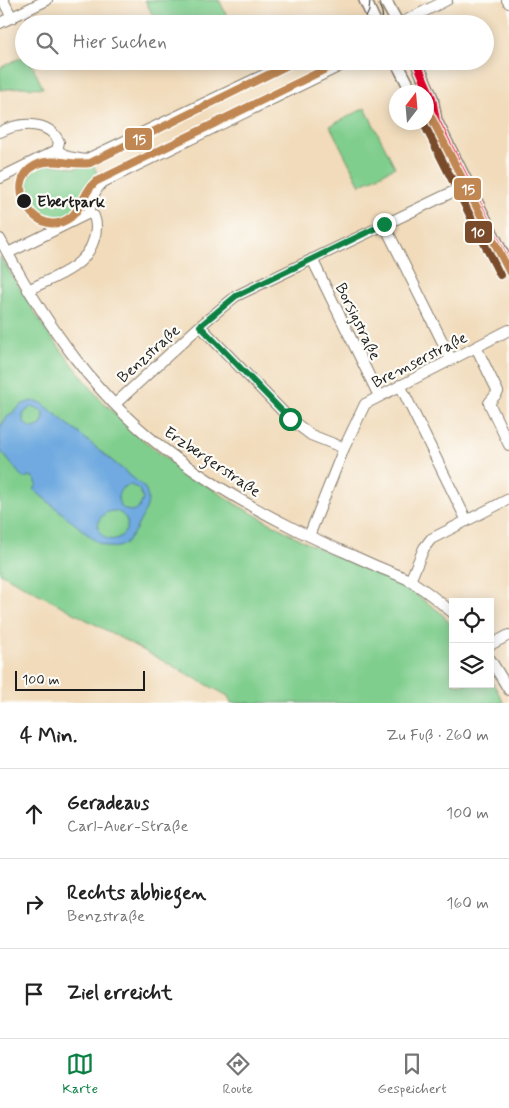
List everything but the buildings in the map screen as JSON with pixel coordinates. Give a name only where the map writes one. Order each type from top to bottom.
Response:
[{"type":"street","points":[[3,0],[12,18]]},
{"type":"street","points":[[18,15],[47,0]]},
{"type":"street","points":[[365,0],[372,15]]},
{"type":"street","points":[[385,0],[394,15]]},
{"type":"street","points":[[417,15],[448,0]]},
{"type":"street","points":[[0,24],[15,16]]},
{"type":"street","points":[[57,150],[76,160],[86,160],[274,70]]},
{"type":"street","points":[[89,213],[93,193],[103,182],[332,70]]},
{"type":"street","points":[[401,70],[408,85]]},
{"type":"street","points":[[420,70],[432,98],[436,121],[509,267]]},
{"type":"street","points":[[0,132],[20,124],[40,127],[56,136],[59,142],[57,150],[0,178]]},
{"type":"street","name":"Benzstraße","points":[[115,404],[200,326],[236,296],[467,185]]},
{"type":"street","points":[[8,253],[89,213]]},
{"type":"street","points":[[28,290],[77,265],[88,254],[96,232],[97,222],[94,216],[89,213]]},
{"type":"street","points":[[384,224],[451,359]]},
{"type":"street","name":"Erzbergerstraße","points":[[0,239],[50,325],[76,359],[115,404],[175,458],[240,500],[309,536],[410,581],[449,610]]},
{"type":"street","name":"Borsigstraße","points":[[312,258],[380,396]]},
{"type":"street","points":[[200,326],[290,419],[312,435],[344,448]]},
{"type":"street","name":"Bremserstraße","points":[[309,536],[344,448],[365,404],[509,330]]},
{"type":"street","points":[[476,347],[498,392],[489,403],[509,445]]},
{"type":"street","points":[[400,385],[468,521]]},
{"type":"street","points":[[410,581],[424,548],[432,539],[509,500]]},
{"type":"street","points":[[494,643],[509,635]]},
{"type":"street","points":[[494,666],[509,690]]},
{"type":"green space","points":[[145,0],[219,0],[226,15],[152,15]]},
{"type":"green space","points":[[15,60],[15,70],[34,70],[43,88],[22,87],[0,90],[0,68]]},
{"type":"green space","points":[[365,108],[395,167],[360,185],[330,126]]},
{"type":"green space","points":[[92,163],[100,178],[86,186],[76,207],[65,218],[49,220],[33,214],[24,199],[24,186],[33,170],[47,164],[77,168]]},
{"type":"green space","points":[[0,256],[45,329],[99,398],[143,440],[171,462],[237,505],[307,543],[408,589],[440,612],[449,622],[449,688],[494,688],[494,685],[504,703],[231,703],[228,696],[0,573]]},
{"type":"water","points":[[32,401],[42,403],[144,487],[148,497],[146,510],[135,530],[123,545],[112,547],[97,542],[34,490],[37,484],[34,478],[30,476],[23,478],[0,450],[0,427],[7,417],[23,404]],"holes":[[[31,407],[42,411],[44,418],[41,425],[34,428],[27,425],[23,419],[24,413]],[[131,485],[139,489],[143,499],[139,508],[132,511],[122,507],[118,497],[124,487]],[[116,511],[124,516],[127,522],[127,528],[123,534],[112,540],[106,538],[100,532],[98,524],[105,514]]]},
{"type":"tram line","points":[[367,15],[370,0]]},
{"type":"tram line","points":[[379,5],[382,15]]},
{"type":"transit line","name":"15","points":[[278,70],[90,163],[49,162],[36,165],[26,173],[22,184],[22,196],[27,208],[35,217],[46,222],[58,223],[71,217],[95,182],[324,70]]},
{"type":"transit line","points":[[420,70],[432,98],[436,121],[509,267]]},
{"type":"transit line","name":"15","points":[[434,123],[509,271]]},
{"type":"transit line","name":"10","points":[[427,130],[500,275]]},
{"type":"place","name":"Ebertpark","points":[[24,201]]},
{"type":"route","points":[[290,419],[200,326],[236,296],[384,224]]}]
